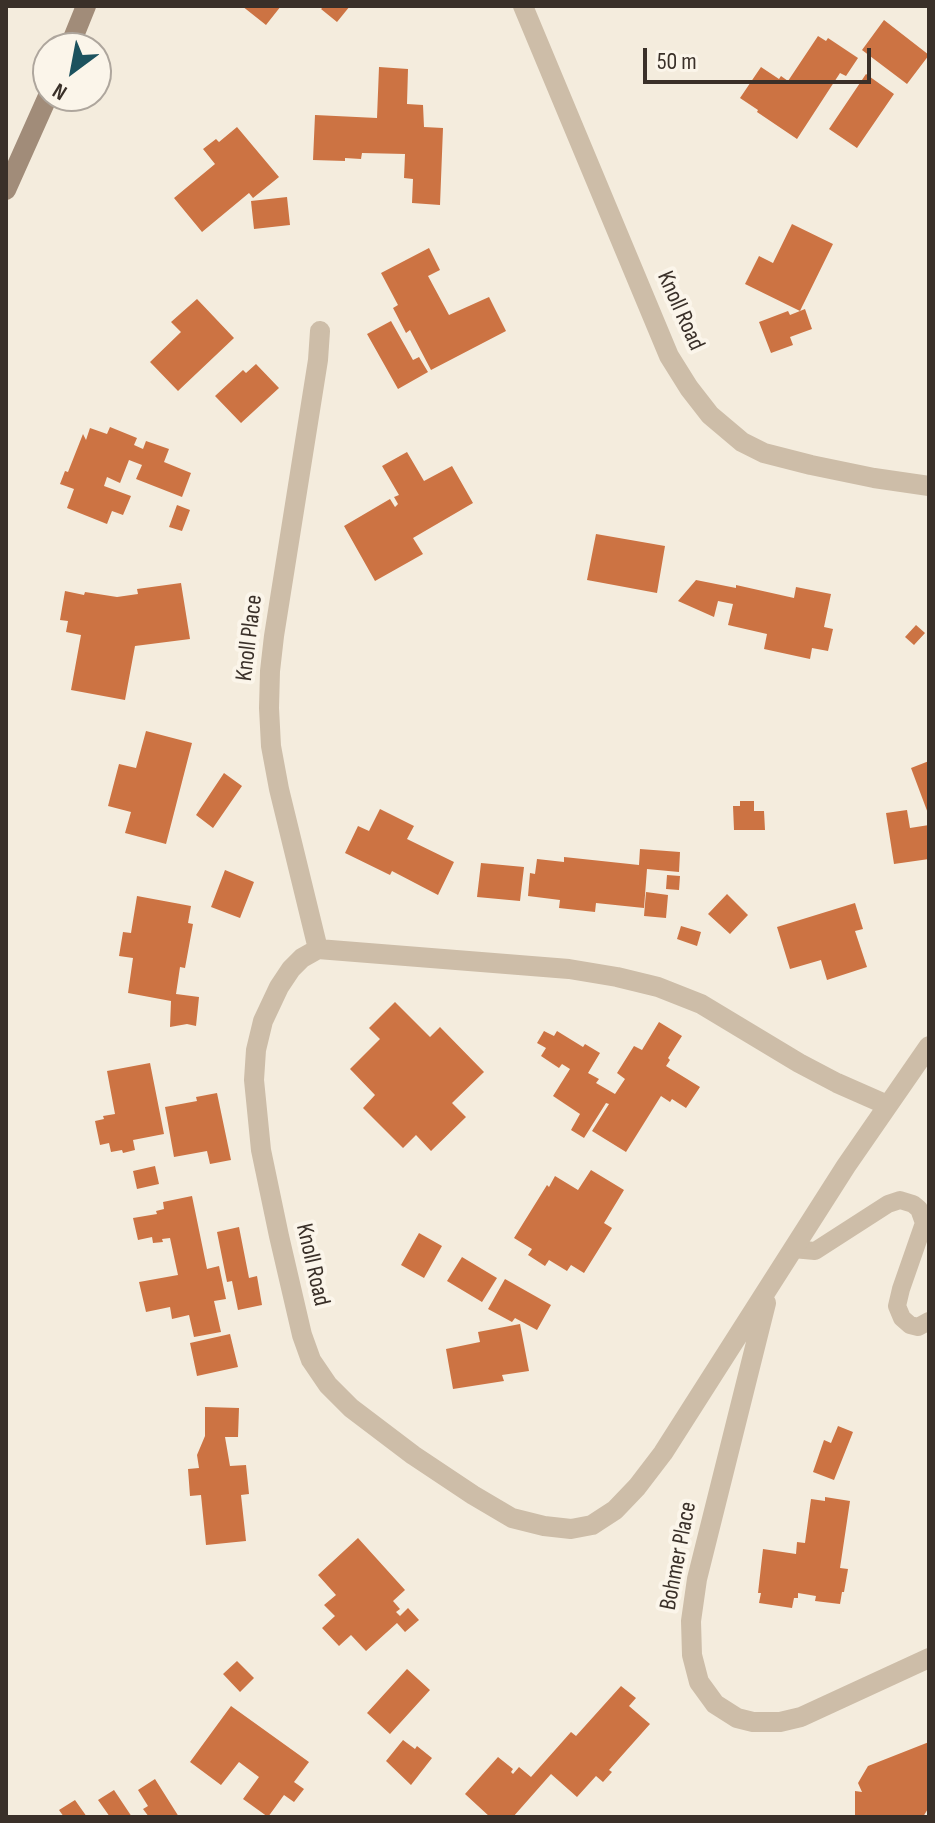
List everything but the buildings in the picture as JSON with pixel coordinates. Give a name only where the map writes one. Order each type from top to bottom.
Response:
[{"type":"main road","points":[[75,32],[86,6]]},
{"type":"main road","points":[[6,190],[41,112]]},
{"type":"street","name":"Knoll Road","points":[[523,6],[669,356],[710,415],[742,442],[764,453],[874,478],[929,486]]},
{"type":"street","name":"Knoll Place","points":[[318,949],[279,789],[271,746],[269,708],[274,636],[320,331]]},
{"type":"street","name":"Knoll Road","points":[[318,949],[302,958],[279,987],[263,1021],[256,1050],[254,1080],[261,1150],[302,1335],[311,1360],[328,1385],[351,1408],[413,1455],[512,1518],[544,1526],[571,1529],[592,1525],[615,1510],[637,1487],[663,1453],[887,1105],[929,1046]]},
{"type":"street","points":[[318,949],[569,969],[658,987],[701,1004],[799,1063],[887,1105]]},
{"type":"street","name":"Bohmer Place","points":[[771,1283],[697,1579],[691,1621],[692,1655],[699,1682],[715,1704],[737,1718],[753,1722],[780,1722],[801,1717],[929,1658]]},
{"type":"lane","points":[[793,1249],[815,1251],[888,1204],[900,1200],[913,1204],[919,1209],[924,1223],[897,1306],[902,1318],[910,1325],[918,1327],[929,1321]]}]
